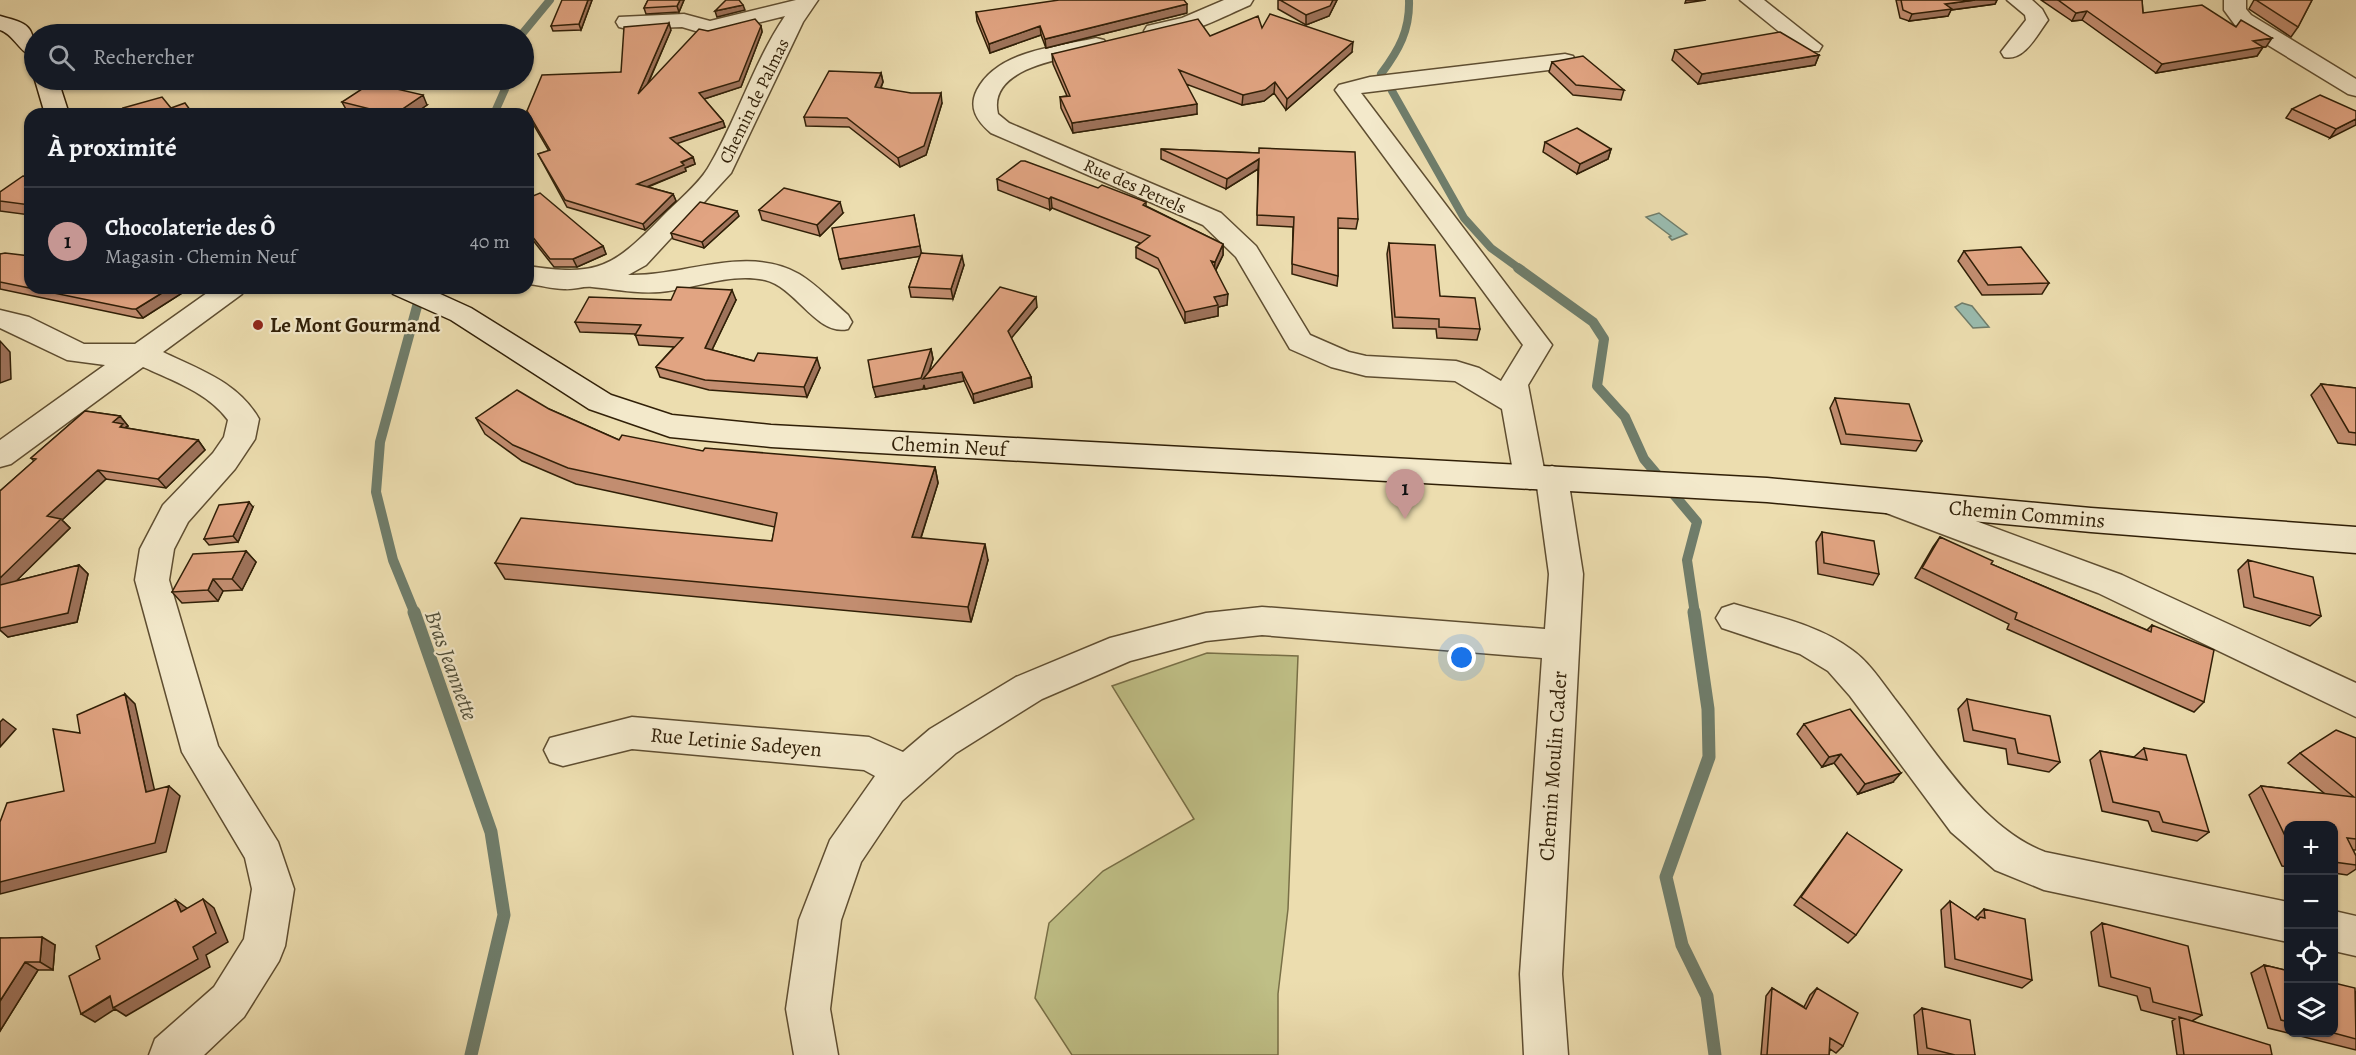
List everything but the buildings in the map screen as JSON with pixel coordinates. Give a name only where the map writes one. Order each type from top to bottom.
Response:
[{"type":"street","name":"Rue des Petrels","points":[[1242,0],[1189,23],[1024,63],[1000,74],[989,84],[983,107],[987,118],[1000,128],[1212,219],[1247,252],[1300,342],[1341,360],[1366,366],[1456,371],[1469,375],[1518,405]]},
{"type":"street","points":[[1751,0],[1811,46]]},
{"type":"street","points":[[2012,52],[2037,20],[2037,15],[2018,0]]},
{"type":"street","points":[[2235,0],[2235,10],[2243,20],[2356,89]]},
{"type":"street","name":"Chemin de Palmas","points":[[627,22],[684,20],[709,28],[804,3]]},
{"type":"street","name":"Chemin de Palmas","points":[[534,276],[566,281],[590,278],[615,271],[636,259],[718,173],[804,3]]},
{"type":"street","points":[[0,23],[18,29],[24,36]]},
{"type":"street","points":[[1541,478],[1513,385],[1538,345],[1347,90],[1370,84],[1564,61]]},
{"type":"street","points":[[50,90],[55,108]]},
{"type":"street","name":"Chemin de Palmas","points":[[590,278],[612,284],[635,284],[664,283],[730,270],[765,272],[792,282],[838,322]]},
{"type":"street","points":[[0,456],[224,294]]},
{"type":"street","name":"Chemin Neuf","points":[[418,294],[461,314],[600,402],[670,426],[771,436],[1697,485]]},
{"type":"street","points":[[0,319],[19,324],[77,353],[96,356],[140,353],[211,387],[231,402],[244,419],[239,440],[224,461],[175,514],[158,549],[152,580],[201,752],[249,825],[264,855],[273,889],[264,946],[229,1002],[171,1055]]},
{"type":"street","name":"Chemin Moulin Cader","points":[[1541,478],[1566,574],[1541,974],[1546,1055]]},
{"type":"street","name":"Chemin Commins","points":[[1697,485],[2356,540]]},
{"type":"street","points":[[1892,501],[2110,584],[2309,676],[2356,701]]},
{"type":"street","points":[[1734,618],[1812,643],[1841,660],[1863,685],[1958,811],[1986,840],[2009,857],[2044,871],[2284,921]]},
{"type":"street","points":[[816,1055],[808,1009],[820,920],[844,853],[888,789],[943,741],[1029,688],[1123,648],[1206,627],[1262,621],[1562,645]]},
{"type":"street","name":"Rue Letinie Sadeyen","points":[[564,750],[632,733],[869,754],[906,773]]},
{"type":"street","points":[[2338,932],[2356,936]]},
{"type":"green space","points":[[1207,653],[1298,656],[1288,909],[1278,994],[1278,1055],[1072,1055],[1035,998],[1049,923],[1103,871],[1194,819],[1112,686]]},
{"type":"shaded area","points":[[1659,213],[1687,234],[1672,240],[1669,237],[1671,236],[1646,217]]},
{"type":"shaded area","points":[[1962,303],[1972,306],[1989,327],[1973,328],[1955,307]]},
{"type":"waterway","name":"Bras Jeannette","points":[[530,24],[550,0]]},
{"type":"waterway","points":[[1381,74],[1402,39],[1408,21],[1409,0]]},
{"type":"waterway","name":"Bras Jeannette","points":[[497,108],[505,90]]},
{"type":"waterway","points":[[1392,91],[1464,218],[1491,248],[1520,269]]},
{"type":"waterway","points":[[1518,268],[1593,322],[1604,339],[1597,386],[1625,417],[1644,459],[1697,522],[1687,560],[1695,614]]},
{"type":"waterway","name":"Bras Jeannette","points":[[415,614],[393,560],[376,492],[380,442],[420,294]]},
{"type":"waterway","name":"Bras Jeannette","points":[[414,612],[491,832],[504,915],[471,1055]]},
{"type":"waterway","points":[[1694,612],[1708,709],[1709,757],[1666,877],[1682,945],[1707,996],[1715,1055]]},
{"type":"place","name":"Le Mont Gourmand","points":[[258,325]]},
{"type":"place","name":"Chocolaterie des Ô","points":[[1405,519]]}]
